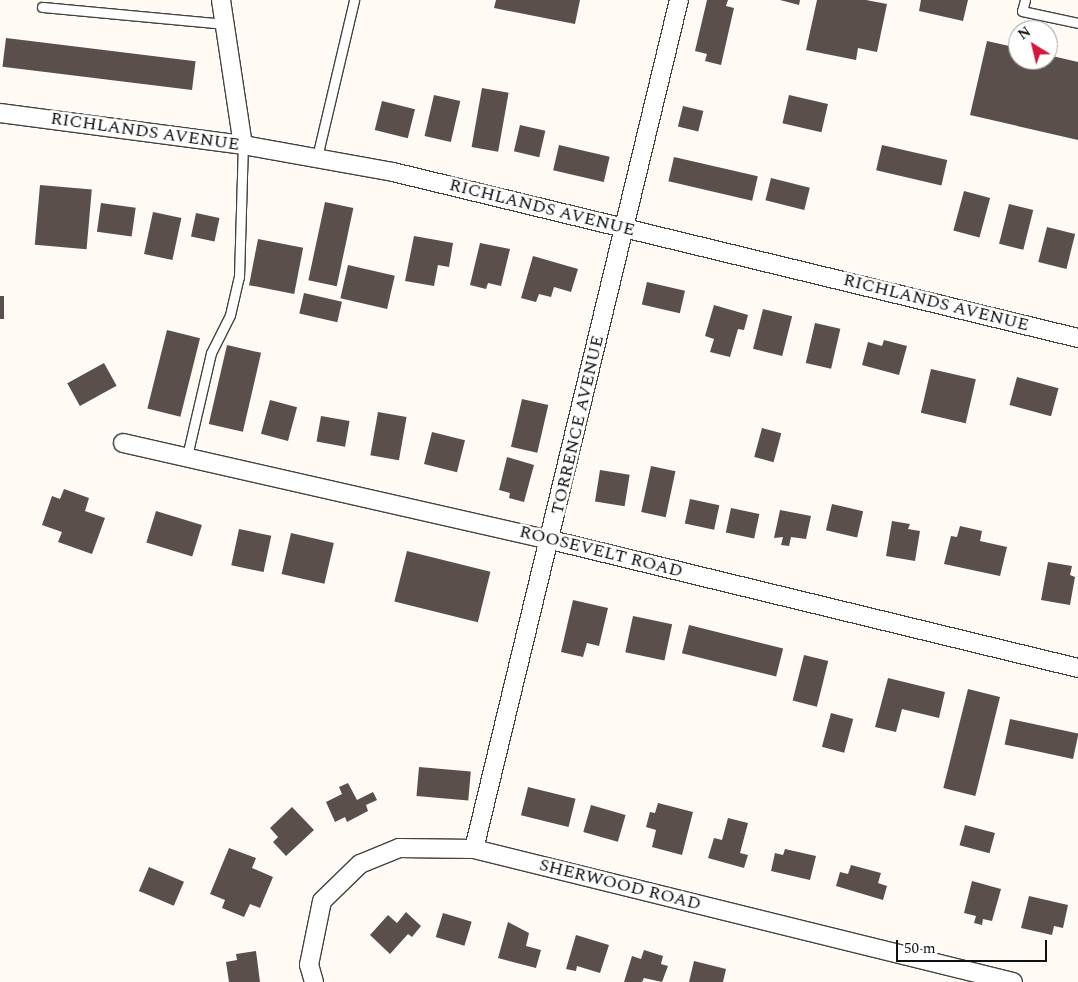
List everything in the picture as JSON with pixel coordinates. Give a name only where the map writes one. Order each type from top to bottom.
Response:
[{"type":"street","points":[[221,0],[243,145]]},
{"type":"street","name":"TORRENCE AVENUE","points":[[474,849],[551,540],[623,228],[679,0]]},
{"type":"street","name":"RICHLANDS AVENUE","points":[[0,113],[243,145],[393,172],[1078,338]]},
{"type":"street","name":"ROOSEVELT ROAD","points":[[123,443],[551,540],[1078,668]]},
{"type":"street","name":"SHERWOOD ROAD","points":[[314,982],[309,965],[322,902],[360,864],[398,848],[474,849],[1013,982]]},
{"type":"lane","points":[[317,157],[354,0]]},
{"type":"lane","points":[[1025,0],[1022,11],[1078,23]]},
{"type":"lane","points":[[42,7],[226,24]]},
{"type":"lane","points":[[187,456],[211,352],[230,315],[239,277],[243,145]]},
{"type":"building","points":[[496,0],[580,0],[575,24],[494,8]]},
{"type":"building","points":[[707,0],[728,0],[726,6],[734,8],[721,65],[705,61],[707,54],[695,51]]},
{"type":"building","points":[[780,0],[800,0],[799,5]]},
{"type":"building","points":[[817,0],[866,0],[887,4],[877,52],[858,48],[856,60],[806,50]]},
{"type":"building","points":[[921,0],[968,0],[963,21],[919,11]]},
{"type":"building","points":[[6,38],[196,61],[192,90],[2,67]]},
{"type":"building","points":[[987,41],[1008,46],[1008,70],[1058,70],[1058,57],[1078,62],[1078,140],[970,115]]},
{"type":"building","points":[[482,88],[509,93],[498,152],[472,147]]},
{"type":"building","points":[[434,95],[460,101],[451,142],[425,136]]},
{"type":"building","points":[[789,95],[828,104],[821,132],[782,123]]},
{"type":"building","points":[[382,101],[415,109],[408,138],[375,130]]},
{"type":"building","points":[[683,106],[703,111],[698,131],[678,126]]},
{"type":"building","points":[[520,125],[545,131],[539,157],[514,151]]},
{"type":"building","points":[[559,145],[610,157],[604,182],[553,170]]},
{"type":"building","points":[[882,145],[947,160],[941,185],[876,170]]},
{"type":"building","points":[[674,157],[758,176],[752,201],[668,181]]},
{"type":"building","points":[[771,178],[810,188],[804,210],[765,200]]},
{"type":"building","points":[[40,185],[92,190],[87,249],[35,245]]},
{"type":"building","points":[[964,191],[990,198],[979,238],[953,231]]},
{"type":"building","points":[[325,202],[353,208],[337,286],[308,280]]},
{"type":"building","points":[[101,203],[136,208],[132,237],[97,232]]},
{"type":"building","points":[[1009,204],[1033,210],[1023,250],[999,244]]},
{"type":"building","points":[[153,212],[181,218],[172,260],[144,254]]},
{"type":"building","points":[[196,213],[219,218],[214,241],[191,236]]},
{"type":"building","points":[[1047,227],[1075,234],[1066,269],[1038,262]]},
{"type":"building","points":[[414,236],[453,243],[449,267],[438,265],[434,286],[405,281]]},
{"type":"building","points":[[258,239],[303,248],[294,294],[249,285]]},
{"type":"building","points":[[480,243],[510,249],[501,286],[488,283],[486,289],[470,285]]},
{"type":"building","points":[[533,256],[578,269],[571,292],[554,287],[551,297],[539,294],[536,302],[521,298]]},
{"type":"building","points":[[348,265],[395,276],[387,309],[340,298]]},
{"type":"building","points":[[647,282],[685,291],[680,313],[642,304]]},
{"type":"building","points":[[304,293],[342,302],[337,322],[299,313]]},
{"type":"building","points":[[0,296],[4,296],[4,319],[0,319]]},
{"type":"building","points":[[714,305],[748,315],[744,330],[738,329],[730,357],[710,352],[714,339],[705,336]]},
{"type":"building","points":[[763,309],[792,316],[782,356],[753,349]]},
{"type":"building","points":[[815,323],[840,329],[831,369],[806,363]]},
{"type":"building","points":[[167,330],[200,338],[180,417],[147,409]]},
{"type":"building","points":[[884,340],[907,346],[899,375],[862,365],[868,342],[882,346]]},
{"type":"building","points":[[227,345],[261,353],[243,432],[209,424]]},
{"type":"building","points":[[104,363],[117,386],[80,406],[67,383]]},
{"type":"building","points":[[931,369],[976,379],[966,423],[921,413]]},
{"type":"building","points":[[1017,377],[1059,388],[1051,416],[1009,405]]},
{"type":"building","points":[[522,399],[548,405],[537,453],[511,447]]},
{"type":"building","points":[[270,400],[297,407],[288,441],[261,434]]},
{"type":"building","points":[[378,412],[407,417],[399,460],[370,455]]},
{"type":"building","points":[[321,416],[350,421],[345,447],[316,442]]},
{"type":"building","points":[[762,428],[781,433],[774,462],[754,457]]},
{"type":"building","points":[[432,432],[465,440],[457,472],[424,464]]},
{"type":"building","points":[[507,457],[534,465],[524,502],[509,498],[510,493],[499,490]]},
{"type":"building","points":[[651,466],[675,471],[666,517],[641,512]]},
{"type":"building","points":[[600,470],[630,475],[625,506],[595,502]]},
{"type":"building","points":[[64,489],[89,498],[85,511],[105,518],[92,554],[58,542],[62,532],[42,525],[52,496],[60,499]]},
{"type":"building","points":[[690,499],[719,505],[714,530],[685,523]]},
{"type":"building","points":[[832,504],[863,511],[857,538],[826,530]]},
{"type":"building","points":[[731,508],[759,514],[754,538],[726,532]]},
{"type":"building","points":[[780,510],[811,516],[806,539],[791,537],[789,546],[781,545],[783,537],[774,538]]},
{"type":"building","points":[[156,511],[202,525],[192,557],[146,543]]},
{"type":"building","points":[[892,521],[910,524],[908,529],[920,531],[915,561],[886,556]]},
{"type":"building","points":[[960,526],[982,531],[980,541],[1007,547],[1000,576],[944,564],[951,536],[957,537]]},
{"type":"building","points":[[239,529],[271,536],[264,572],[231,565]]},
{"type":"building","points":[[291,533],[334,543],[324,584],[282,574]]},
{"type":"building","points":[[407,551],[490,572],[478,622],[394,601]]},
{"type":"building","points":[[1048,562],[1072,566],[1070,575],[1075,577],[1070,605],[1041,600]]},
{"type":"building","points":[[573,600],[608,608],[599,646],[587,643],[583,657],[561,652]]},
{"type":"building","points":[[633,616],[672,624],[664,661],[625,652]]},
{"type":"building","points":[[689,625],[783,648],[776,677],[682,653]]},
{"type":"building","points":[[804,655],[828,661],[817,707],[793,701]]},
{"type":"building","points":[[888,678],[945,692],[939,718],[902,709],[896,732],[875,727]]},
{"type":"building","points":[[968,689],[1000,697],[975,796],[943,788]]},
{"type":"building","points":[[831,713],[853,719],[844,753],[822,747]]},
{"type":"building","points":[[1010,719],[1078,733],[1073,759],[1005,744]]},
{"type":"building","points":[[419,767],[471,772],[468,800],[416,796]]},
{"type":"building","points":[[348,783],[357,800],[373,792],[377,800],[366,805],[368,811],[347,822],[345,817],[335,822],[326,802],[342,794],[339,787]]},
{"type":"building","points":[[528,787],[576,799],[569,827],[521,815]]},
{"type":"building","points":[[658,803],[693,812],[682,855],[652,847],[656,830],[646,827],[650,812],[655,813]]},
{"type":"building","points":[[591,805],[626,815],[618,842],[583,832]]},
{"type":"building","points":[[292,807],[314,830],[286,856],[273,842],[278,837],[270,828]]},
{"type":"building","points":[[728,818],[748,823],[740,853],[748,855],[744,868],[708,858],[714,838],[722,840]]},
{"type":"building","points":[[965,825],[995,833],[990,853],[960,845]]},
{"type":"building","points":[[229,848],[256,858],[252,868],[273,877],[260,908],[250,904],[244,917],[222,908],[225,900],[210,894]]},
{"type":"building","points":[[785,849],[816,856],[810,880],[771,871],[775,853],[783,855]]},
{"type":"building","points":[[851,865],[881,873],[878,883],[887,886],[883,900],[836,886],[840,872],[848,874]]},
{"type":"building","points":[[149,867],[184,882],[174,906],[139,891]]},
{"type":"building","points":[[972,881],[1001,889],[992,921],[983,919],[982,925],[974,923],[976,916],[964,913]]},
{"type":"building","points":[[1029,896],[1068,905],[1063,928],[1054,926],[1052,935],[1021,928]]},
{"type":"building","points":[[406,912],[421,926],[412,937],[408,934],[390,954],[370,935],[388,915],[397,923]]},
{"type":"building","points":[[443,913],[472,922],[464,946],[436,937]]},
{"type":"building","points":[[508,922],[529,933],[526,946],[541,950],[536,968],[498,958]]},
{"type":"building","points":[[576,935],[609,945],[600,973],[577,966],[576,971],[566,969]]},
{"type":"building","points":[[644,950],[663,956],[661,964],[668,966],[662,982],[644,978],[642,982],[624,982],[632,956],[641,959]]},
{"type":"building","points":[[256,951],[260,982],[229,982],[226,962],[237,960],[236,954]]},
{"type":"building","points":[[694,961],[726,969],[723,982],[689,982]]}]
